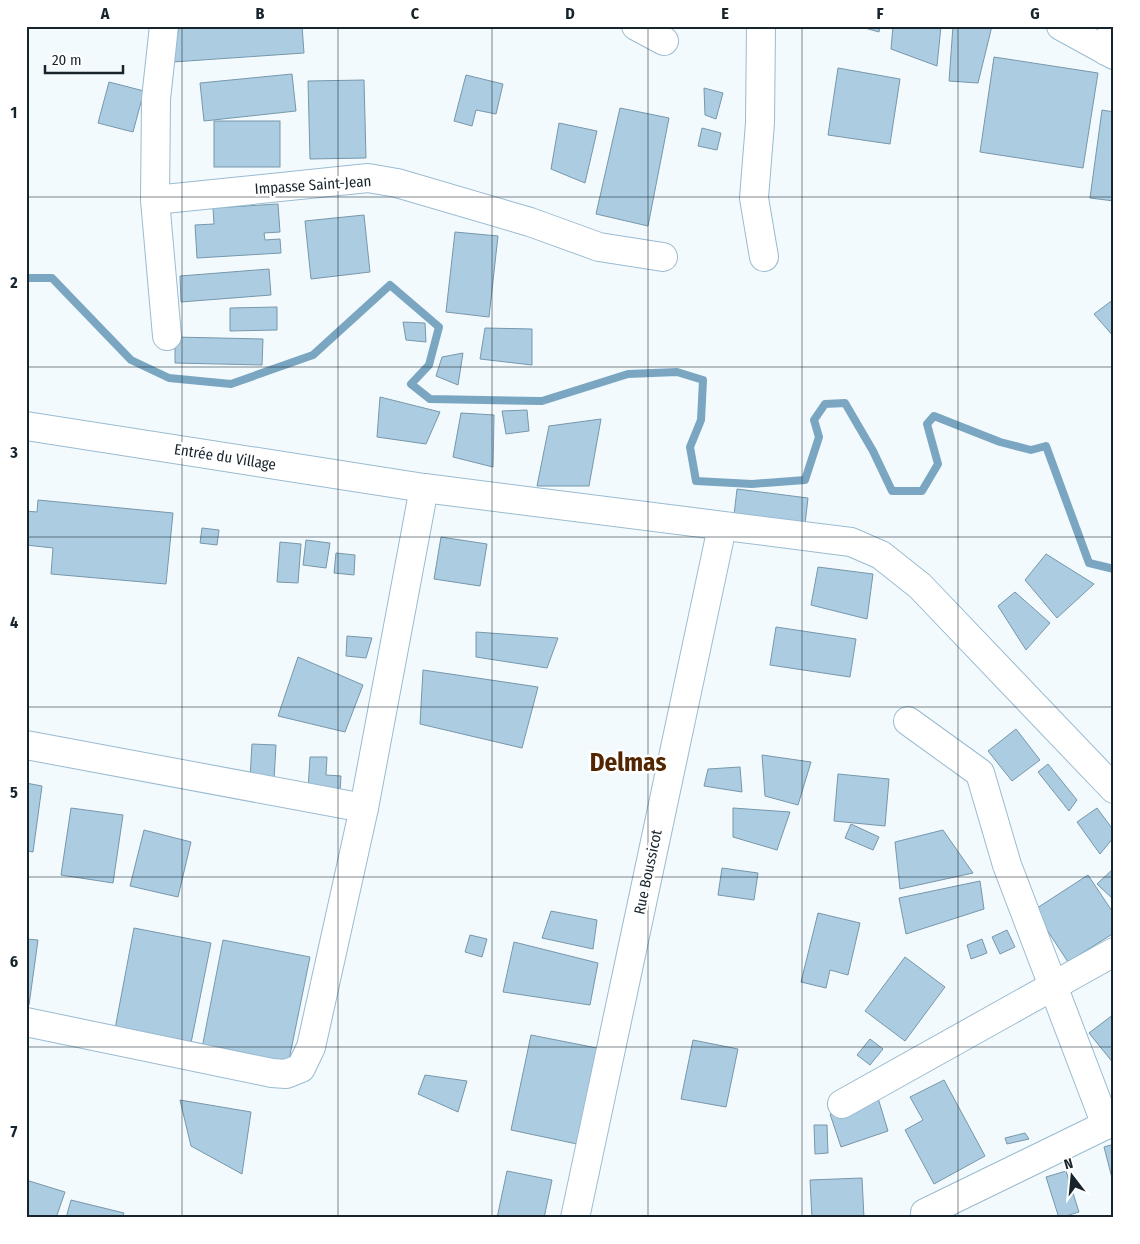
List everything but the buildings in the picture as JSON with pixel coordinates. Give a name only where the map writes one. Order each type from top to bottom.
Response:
[{"type":"street","points":[[164,26],[156,100],[155,200],[166,336]]},
{"type":"street","points":[[636,26],[664,41]]},
{"type":"street","points":[[761,26],[760,123],[754,198],[764,258]]},
{"type":"street","points":[[1061,26],[1111,44]]},
{"type":"street","name":"Impasse Saint-Jean","points":[[155,200],[368,178],[397,184],[530,222],[599,247],[663,257]]},
{"type":"street","name":"Entrée du Village","points":[[26,426],[424,488],[851,542],[881,555],[920,586],[1114,790]]},
{"type":"street","points":[[26,1022],[272,1073],[286,1074],[301,1068],[311,1047],[364,808],[424,488]]},
{"type":"street","name":"Rue Boussicot","points":[[575,1218],[722,527]]},
{"type":"street","points":[[908,721],[980,773],[1007,865],[1053,987],[1110,1123],[925,1215]]},
{"type":"street","points":[[26,745],[364,808]]},
{"type":"street","points":[[842,1104],[1114,952]]},
{"type":"waterway","points":[[26,278],[52,278],[131,360],[169,378],[231,384],[313,355],[390,285],[439,327],[429,365],[411,384],[430,399],[542,401],[628,374],[677,372],[703,380],[701,420],[690,447],[696,481],[752,484],[805,480],[819,437],[814,420],[825,404],[845,403],[873,451],[892,491],[922,491],[938,464],[927,424],[934,416],[1000,442],[1031,450],[1046,446],[1089,563],[1114,569]]},
{"type":"district","name":"Delmas","points":[[628,763]]}]
